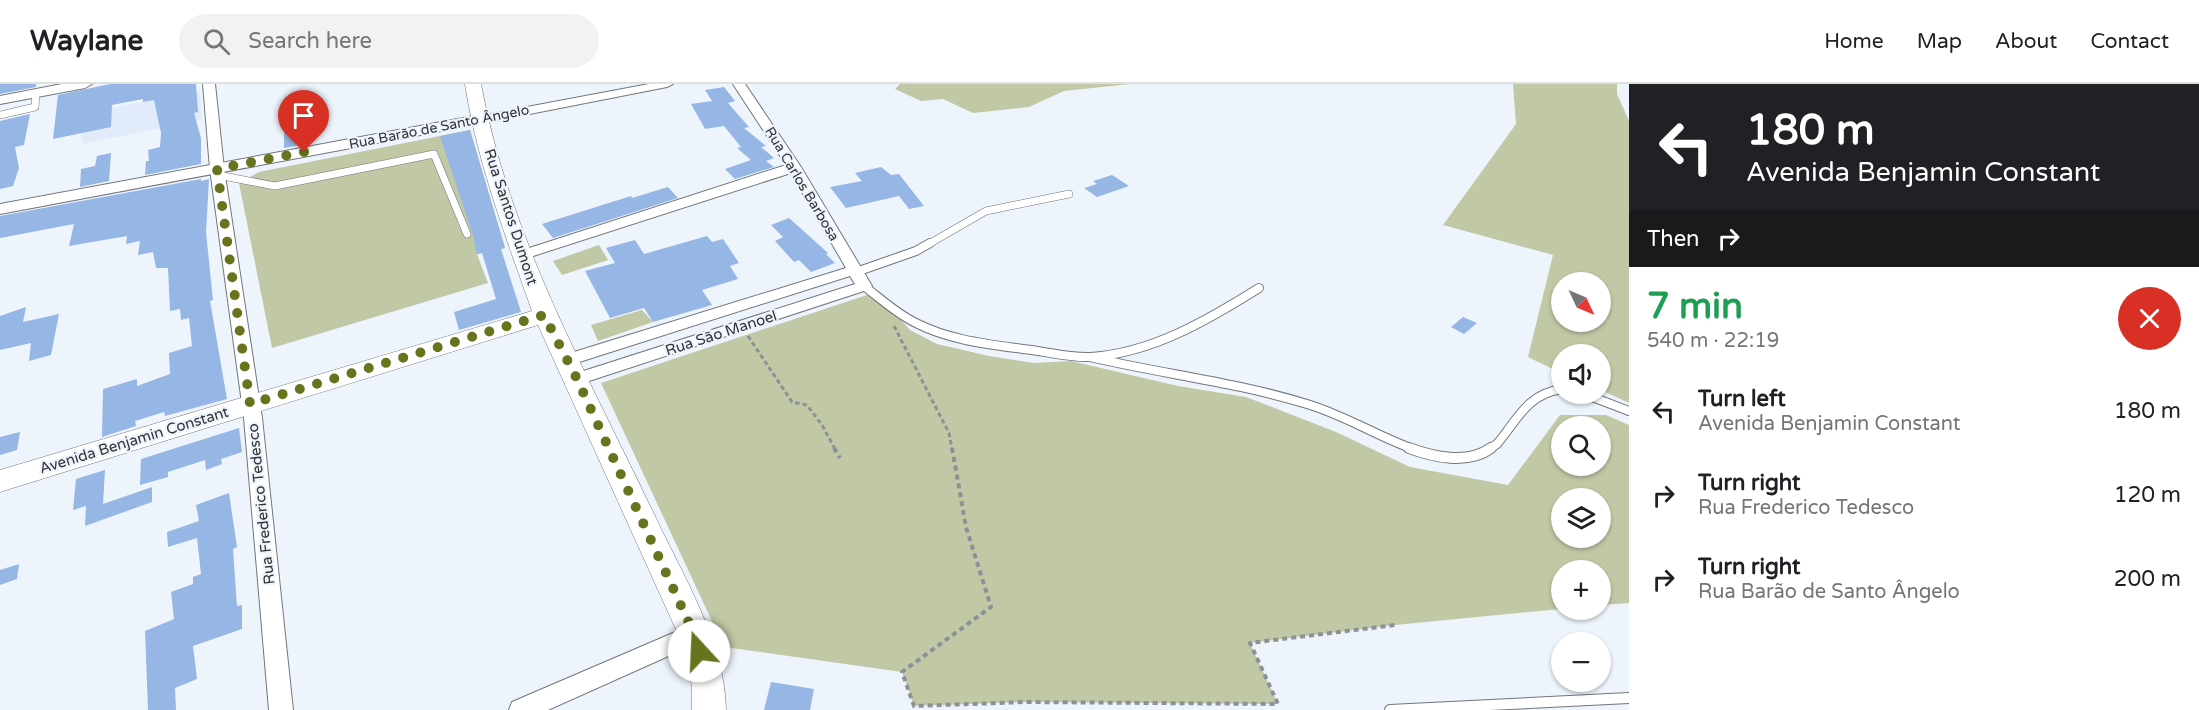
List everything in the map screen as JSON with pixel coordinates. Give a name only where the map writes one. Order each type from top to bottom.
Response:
[{"type":"main road","name":"Rua Santos Dumont","points":[[473,84],[479,120],[522,255],[544,315],[572,370],[694,634],[709,686],[709,710]]},
{"type":"main road","name":"Avenida Benjamin Constant","points":[[0,481],[544,315]]},
{"type":"street","points":[[0,100],[85,84]]},
{"type":"street","name":"Rua Frederico Tedesco","points":[[209,84],[217,172],[250,404],[281,710]]},
{"type":"street","name":"Rua Barão de Santo Ângelo","points":[[0,209],[217,172],[666,84]]},
{"type":"street","name":"Rua Carlos Barbosa","points":[[739,84],[794,167],[858,276]]},
{"type":"street","points":[[522,255],[794,167]]},
{"type":"street","name":"Rua São Manoel","points":[[572,370],[733,329],[858,276]]},
{"type":"street","name":"Rua São Manoel","points":[[572,370],[858,276]]},
{"type":"street","points":[[521,710],[694,634]]},
{"type":"lane","points":[[0,115],[35,107],[36,93]]},
{"type":"lane","points":[[217,172],[275,186],[434,154],[467,234]]},
{"type":"lane","points":[[1069,194],[986,211],[916,251],[858,276],[878,297],[923,327],[947,336],[1006,347],[1090,357],[1127,367],[1231,383],[1330,412],[1390,443],[1442,457],[1474,457],[1501,442],[1520,412],[1537,396],[1551,388]]},
{"type":"lane","points":[[1090,357],[1129,350],[1169,336],[1222,312],[1259,288]]},
{"type":"lane","points":[[1611,404],[1629,411]]},
{"type":"lane","points":[[1390,710],[1459,709],[1629,698]]},
{"type":"path","points":[[878,297],[949,433],[966,527],[991,607],[902,672],[914,706],[1026,702],[1278,704],[1250,643],[1395,625]]},
{"type":"path","points":[[733,329],[747,336],[792,402],[807,405],[822,425],[840,459]]},
{"type":"shaded area","points":[[200,91],[202,120],[82,144],[81,114]]},
{"type":"green space","points":[[900,84],[1130,84],[1064,91],[1029,107],[973,113],[943,99],[921,101],[895,89]]},
{"type":"green space","points":[[1513,84],[1617,84],[1617,94],[1629,121],[1629,403],[1611,395],[1611,344],[1551,344],[1551,368],[1528,357],[1553,255],[1443,225],[1516,124]]},
{"type":"green space","points":[[470,130],[505,248],[477,254],[488,283],[272,348],[239,183],[259,172]]},
{"type":"green space","points":[[599,245],[608,260],[562,275],[553,261]]},
{"type":"green space","points":[[876,292],[910,330],[937,344],[1034,363],[1071,361],[1178,386],[1246,397],[1336,432],[1410,467],[1508,485],[1551,427],[1551,476],[1611,476],[1611,417],[1629,425],[1629,603],[1611,604],[1611,560],[1551,560],[1551,610],[1395,625],[1250,643],[1278,704],[1026,702],[914,706],[902,672],[724,647],[601,383]]},
{"type":"green space","points":[[642,310],[653,322],[598,341],[591,325]]},
{"type":"green space","points":[[1560,415],[1608,416],[1559,416]]},
{"type":"building","points":[[0,84],[36,84],[36,87],[0,94]]},
{"type":"building","points":[[110,84],[196,84],[198,112],[194,113],[201,138],[201,164],[145,175],[146,161],[149,161],[148,150],[160,147],[161,133],[154,100],[143,102],[143,99],[112,105],[111,127],[53,139],[58,95]]},
{"type":"building","points":[[724,87],[735,101],[728,103],[749,127],[744,128],[766,146],[761,147],[774,158],[766,161],[774,167],[735,179],[725,169],[751,160],[737,148],[741,147],[724,126],[705,129],[691,104],[712,101],[705,90]]},
{"type":"building","points":[[30,114],[24,145],[15,147],[19,168],[13,186],[0,189],[0,121]]},
{"type":"building","points":[[298,128],[300,145],[284,148],[284,131]]},
{"type":"building","points":[[470,130],[505,248],[501,249],[521,312],[459,330],[454,312],[496,299],[482,253],[477,254],[472,232],[440,136]]},
{"type":"building","points":[[111,153],[109,181],[80,187],[81,169],[95,166],[97,156]]},
{"type":"building","points":[[881,167],[891,175],[899,174],[924,206],[909,209],[899,196],[846,208],[830,187],[862,181],[855,173]]},
{"type":"building","points":[[1112,175],[1129,186],[1097,197],[1084,188],[1097,184],[1093,181]]},
{"type":"building","points":[[201,179],[201,181],[209,179],[206,232],[213,300],[210,301],[227,399],[165,416],[164,412],[135,421],[136,426],[102,437],[103,389],[137,379],[137,386],[170,374],[169,353],[192,346],[189,318],[181,320],[180,309],[170,311],[168,268],[156,268],[153,252],[138,255],[140,241],[126,244],[127,236],[69,246],[74,224],[0,238],[0,216]]},
{"type":"building","points":[[668,187],[678,198],[553,238],[542,224],[631,196],[632,198]]},
{"type":"building","points":[[789,218],[828,253],[826,254],[835,263],[811,272],[799,260],[794,262],[775,241],[783,237],[771,225]]},
{"type":"building","points":[[707,236],[712,242],[723,239],[739,263],[730,266],[738,279],[702,290],[712,305],[653,322],[644,308],[610,318],[585,271],[615,263],[606,248],[635,240],[644,254]]},
{"type":"building","points":[[26,307],[23,322],[59,314],[51,355],[29,361],[31,343],[0,350],[0,316]]},
{"type":"building","points":[[1463,317],[1477,323],[1464,334],[1451,327]]},
{"type":"building","points":[[239,428],[242,452],[221,459],[222,464],[206,470],[205,460],[168,472],[168,477],[140,485],[141,459]]},
{"type":"building","points":[[20,432],[17,450],[0,455],[0,437]]},
{"type":"building","points":[[105,470],[103,504],[152,487],[152,502],[85,526],[86,506],[73,510],[76,479]]},
{"type":"building","points":[[229,493],[237,547],[233,549],[237,606],[242,605],[242,629],[193,646],[197,679],[175,688],[176,710],[148,710],[145,631],[174,619],[171,592],[193,584],[193,577],[201,574],[197,538],[168,547],[167,532],[199,521],[196,505]]},
{"type":"building","points":[[19,564],[17,579],[0,585],[0,570]]},
{"type":"building","points":[[771,682],[814,689],[810,710],[764,710]]},
{"type":"route","points":[[304,152],[217,169],[250,404],[544,315],[577,379],[694,634],[699,651]]}]
